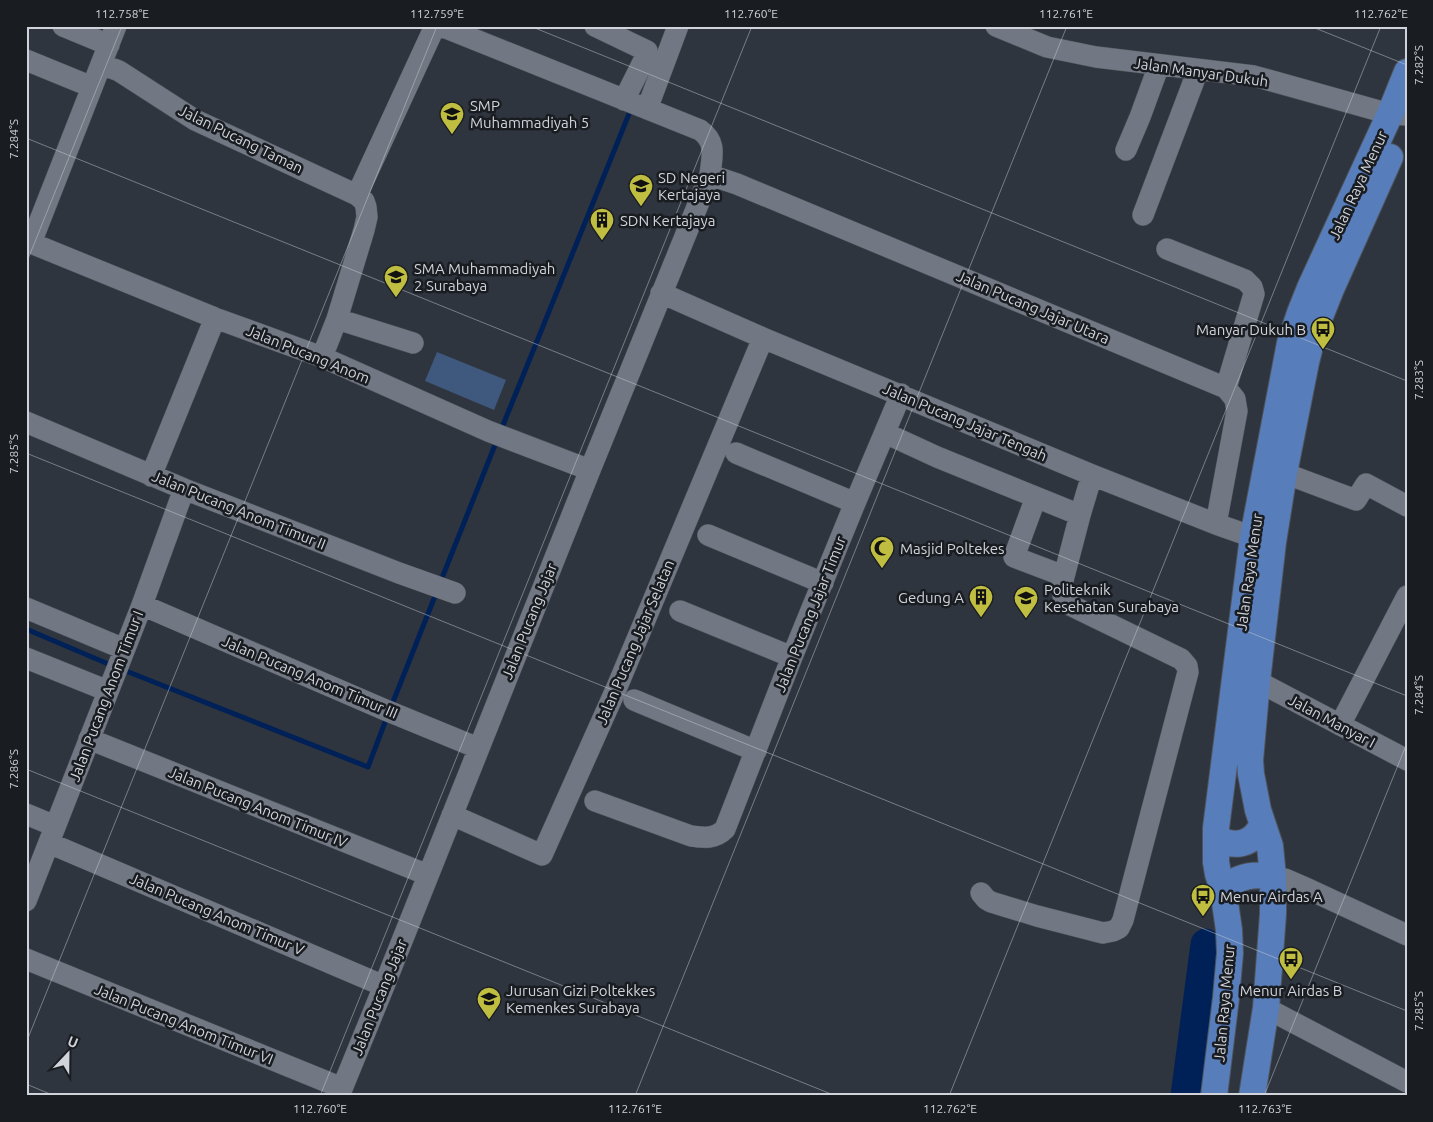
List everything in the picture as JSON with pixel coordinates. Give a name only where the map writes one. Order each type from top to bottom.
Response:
[{"type":"main road","name":"Jalan Raya Menur","points":[[1252,1096],[1266,1008],[1274,914],[1270,846],[1262,826],[1254,791],[1250,760],[1257,681],[1263,539],[1284,473],[1313,334],[1401,116],[1407,72]]},
{"type":"main road","name":"Jalan Raya Menur","points":[[1214,1096],[1229,968],[1229,930],[1223,889],[1218,874],[1216,837],[1220,795],[1263,539],[1286,359],[1294,327],[1310,288],[1401,116]]},
{"type":"main road","points":[[1216,837],[1228,844],[1247,842],[1257,835],[1262,826]]},
{"type":"main road","points":[[1223,889],[1230,883],[1245,876],[1254,874],[1273,877]]},
{"type":"street","name":"Jalan Pucang Taman","points":[[63,26],[109,45],[119,71],[195,120],[357,195]]},
{"type":"street","points":[[322,358],[337,318],[364,230],[367,216],[366,207],[364,201],[357,195],[435,26]]},
{"type":"street","points":[[441,26],[636,105]]},
{"type":"street","points":[[594,26],[647,51],[648,54],[636,105]]},
{"type":"street","points":[[636,105],[678,26]]},
{"type":"street","name":"Jalan Manyar Dukuh","points":[[996,26],[1047,47],[1096,57],[1254,76],[1401,116]]},
{"type":"street","points":[[29,242],[109,45]]},
{"type":"street","points":[[26,60],[92,87]]},
{"type":"street","points":[[1126,150],[1159,65]]},
{"type":"street","points":[[1143,215],[1198,70]]},
{"type":"street","name":"Jalan Pucang Jajar","points":[[340,1092],[710,175],[712,145],[708,137],[700,130],[636,105]]},
{"type":"street","name":"Jalan Pucang Jajar Utara","points":[[710,175],[747,188],[1226,388]]},
{"type":"street","name":"Jalan Pucang Anom","points":[[29,242],[215,318],[322,358],[488,431],[590,470]]},
{"type":"street","points":[[1167,249],[1245,280],[1252,287],[1254,294],[1226,388],[1235,399],[1237,410],[1216,524]]},
{"type":"street","name":"Jalan Pucang Jajar Tengah","points":[[661,293],[763,338],[1092,475],[1216,524],[1263,539]]},
{"type":"street","points":[[151,476],[215,318]]},
{"type":"street","points":[[337,318],[413,344]]},
{"type":"street","name":"Jalan Pucang Jajar Selatan","points":[[452,815],[542,855],[617,687],[763,338]]},
{"type":"street","name":"Jalan Pucang Jajar Timur","points":[[595,801],[691,836],[706,839],[720,834],[725,829],[792,657],[901,394]]},
{"type":"street","name":"Jalan Pucang Anom Timur II","points":[[26,422],[151,476],[399,573],[446,589]]},
{"type":"street","points":[[885,433],[937,457],[1080,515]]},
{"type":"street","points":[[736,453],[855,502]]},
{"type":"street","points":[[1284,473],[1356,500],[1366,484],[1407,506]]},
{"type":"street","points":[[981,893],[991,902],[1037,916],[1098,932],[1113,931],[1119,928],[1123,920],[1137,868],[1188,672],[1187,666],[1181,659],[1070,605],[1063,596],[1062,584],[1092,475]]},
{"type":"street","name":"Jalan Pucang Anom Timur I","points":[[26,901],[142,605],[184,489]]},
{"type":"street","points":[[1036,497],[1014,557],[1064,576]]},
{"type":"street","points":[[708,535],[823,583]]},
{"type":"street","points":[[1340,725],[1406,598]]},
{"type":"street","name":"Jalan Pucang Anom Timur III","points":[[142,605],[478,748]]},
{"type":"street","points":[[26,608],[117,668]]},
{"type":"street","points":[[680,611],[792,657]]},
{"type":"street","points":[[26,658],[117,668]]},
{"type":"street","name":"Jalan Manyar I","points":[[1257,681],[1407,760]]},
{"type":"street","points":[[634,700],[756,750]]},
{"type":"street","name":"Jalan Pucang Anom Timur IV","points":[[89,738],[428,875]]},
{"type":"street","name":"Jalan Pucang Anom Timur V","points":[[26,814],[52,834],[384,986]]},
{"type":"street","points":[[1273,877],[1308,889],[1407,935]]},
{"type":"street","name":"Jalan Pucang Anom Timur VI","points":[[26,959],[340,1092]]},
{"type":"street","points":[[1266,1008],[1407,1082]]},
{"type":"shaded area","points":[[437,352],[506,380],[494,410],[425,381]]},
{"type":"waterway","points":[[501,430],[631,109]]},
{"type":"waterway","points":[[440,583],[497,440]]},
{"type":"waterway","points":[[391,707],[437,591]]},
{"type":"waterway","points":[[26,629],[113,666]]},
{"type":"waterway","points":[[121,669],[368,767],[387,717]]},
{"type":"waterway","points":[[1186,1096],[1206,944]]},
{"type":"place","name":"SMP Muhammadiyah 5","points":[[452,135]]},
{"type":"place","name":"SD Negeri Kertajaya","points":[[641,207]]},
{"type":"place","name":"SDN Kertajaya","points":[[602,241]]},
{"type":"place","name":"SMA Muhammadiyah 2 Surabaya","points":[[396,298]]},
{"type":"place","name":"Manyar Dukuh B","points":[[1323,350]]},
{"type":"place","name":"Masjid Poltekes","points":[[882,569]]},
{"type":"place","name":"Gedung A","points":[[981,618]]},
{"type":"place","name":"Politeknik Kesehatan Surabaya","points":[[1026,619]]},
{"type":"place","name":"Menur Airdas A","points":[[1203,917]]},
{"type":"place","name":"Menur Airdas B","points":[[1291,980]]},
{"type":"place","name":"Jurusan Gizi Poltekkes Kemenkes Surabaya","points":[[489,1020]]}]
